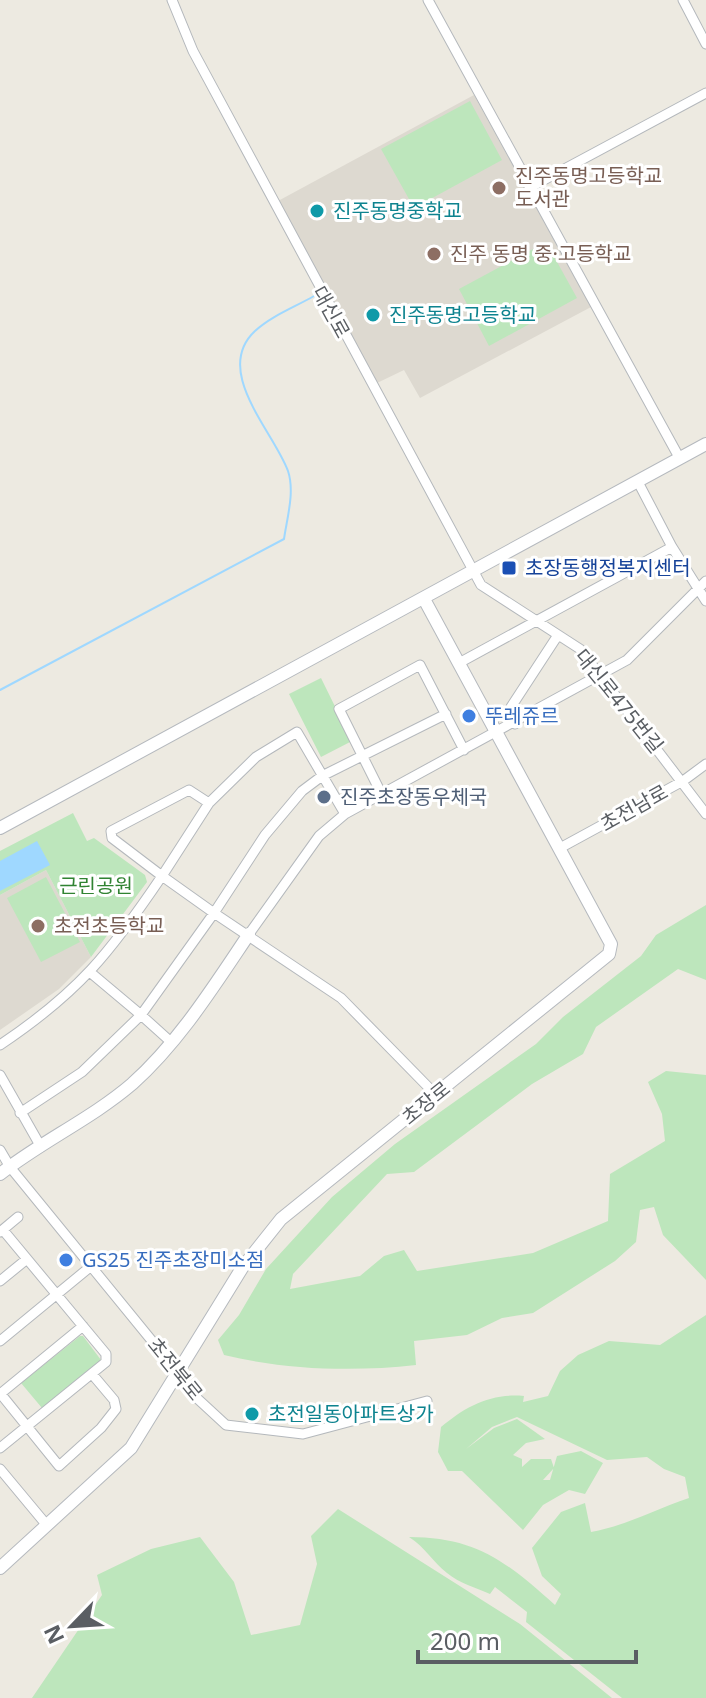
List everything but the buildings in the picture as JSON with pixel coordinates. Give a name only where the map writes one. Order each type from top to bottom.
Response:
[{"type":"street","name":"대신로","points":[[172,0],[193,51],[322,295],[475,569]]},
{"type":"street","points":[[428,0],[680,459]]},
{"type":"street","points":[[683,0],[706,44]]},
{"type":"street","points":[[529,188],[706,93]]},
{"type":"street","points":[[0,828],[706,444]]},
{"type":"street","points":[[638,482],[672,547],[706,601]]},
{"type":"street","points":[[459,663],[672,547]]},
{"type":"street","name":"대신로475번길","points":[[475,569],[481,585],[580,649],[705,809]]},
{"type":"street","points":[[5,1170],[85,1120],[132,1083],[171,1042],[319,836],[345,814],[515,724],[627,660],[706,581]]},
{"type":"street","name":"초장로","points":[[0,1568],[45,1523],[108,1472],[131,1448],[259,1242],[281,1219],[609,954],[611,944],[424,599]]},
{"type":"street","points":[[515,724],[509,713],[511,707],[558,635]]},
{"type":"street","points":[[381,793],[339,709],[420,665],[464,750]]},
{"type":"street","points":[[20,1113],[82,1072],[141,1015],[265,835],[302,791],[322,776],[446,714]]},
{"type":"street","points":[[0,1045],[39,1019],[91,973],[112,949],[209,803],[256,757],[297,732],[345,814]]},
{"type":"street","name":"초전남로","points":[[560,848],[683,781],[706,764]]},
{"type":"street","points":[[209,803],[189,790],[111,831],[112,838],[214,913],[341,998],[436,1095]]},
{"type":"street","points":[[91,973],[171,1042]]},
{"type":"street","points":[[0,1075],[41,1147]]},
{"type":"street","name":"초전북로","points":[[0,1150],[5,1170],[179,1374],[187,1389],[226,1425],[303,1434],[427,1401]]},
{"type":"street","points":[[0,1448],[106,1362],[106,1354],[2,1231],[18,1217]]},
{"type":"street","points":[[0,1281],[27,1259]]},
{"type":"street","points":[[0,1341],[90,1267]]},
{"type":"street","points":[[83,1326],[0,1394],[59,1466],[66,1463],[116,1409],[114,1400],[92,1374]]},
{"type":"street","points":[[0,1469],[45,1523]]},
{"type":"shaded area","name":"진주 동명 중·고등학교","points":[[474,95],[591,307],[420,398],[404,370],[377,383],[278,201]]},
{"type":"shaded area","name":"초전초등학교","points":[[46,870],[91,957],[59,989],[0,1030],[0,895]]},
{"type":"green space","points":[[470,101],[502,160],[414,208],[381,149]]},
{"type":"green space","points":[[546,242],[577,298],[489,346],[459,289]]},
{"type":"green space","points":[[321,678],[352,741],[321,757],[289,694]]},
{"type":"green space","name":"근린공원","points":[[73,813],[87,841],[94,838],[145,875],[147,882],[91,957],[46,870],[0,895],[0,851]]},
{"type":"green space","points":[[46,877],[80,942],[41,962],[7,898]]},
{"type":"green space","points":[[706,905],[706,980],[678,969],[596,1027],[583,1054],[532,1084],[414,1172],[387,1174],[293,1274],[290,1289],[360,1276],[384,1256],[404,1250],[417,1271],[533,1253],[608,1221],[610,1174],[665,1141],[662,1114],[648,1082],[666,1071],[706,1075],[706,1280],[663,1235],[654,1207],[640,1210],[636,1242],[615,1261],[533,1313],[502,1318],[467,1335],[414,1341],[416,1365],[320,1368],[271,1364],[224,1355],[218,1340],[239,1315],[266,1269],[332,1197],[395,1144],[536,1044],[563,1017],[641,956],[656,935]]},
{"type":"green space","points":[[706,1315],[706,1698],[622,1698],[526,1622],[527,1612],[495,1587],[490,1594],[457,1580],[409,1537],[433,1538],[472,1547],[521,1576],[555,1605],[561,1594],[542,1576],[532,1548],[561,1512],[585,1503],[591,1532],[628,1522],[689,1498],[685,1477],[664,1469],[647,1457],[607,1460],[517,1417],[492,1427],[466,1449],[494,1428],[517,1419],[545,1439],[526,1443],[513,1455],[522,1459],[522,1467],[531,1459],[551,1459],[554,1467],[557,1456],[581,1451],[603,1463],[585,1494],[569,1490],[543,1505],[523,1530],[462,1471],[448,1471],[438,1452],[441,1427],[470,1407],[490,1399],[524,1396],[523,1402],[548,1396],[560,1371],[578,1355],[609,1341],[660,1345]]},
{"type":"green space","points":[[80,1336],[101,1360],[42,1408],[21,1383]]},
{"type":"green space","points":[[338,1509],[520,1624],[612,1698],[32,1698],[102,1595],[97,1575],[151,1549],[200,1537],[234,1582],[251,1635],[300,1625],[317,1564],[311,1536]]},
{"type":"water","points":[[37,841],[50,865],[0,891],[0,861]]},
{"type":"waterway","points":[[0,690],[284,539],[291,496],[288,471],[250,401],[240,364],[243,347],[255,331],[314,296]]},
{"type":"place","name":"진주동명고등학교 도서관","points":[[499,188]]},
{"type":"place","name":"진주동명중학교","points":[[317,211]]},
{"type":"place","name":"진주 동명 중·고등학교","points":[[434,254]]},
{"type":"place","name":"진주동명고등학교","points":[[373,315]]},
{"type":"place","name":"초장동행정복지센터","points":[[509,568]]},
{"type":"place","name":"뚜레쥬르","points":[[469,716]]},
{"type":"place","name":"진주초장동우체국","points":[[324,797]]},
{"type":"place","name":"초전초등학교","points":[[38,926]]},
{"type":"place","name":"GS25 진주초장미소점","points":[[66,1260]]},
{"type":"place","name":"초전일동아파트상가","points":[[252,1414]]}]
